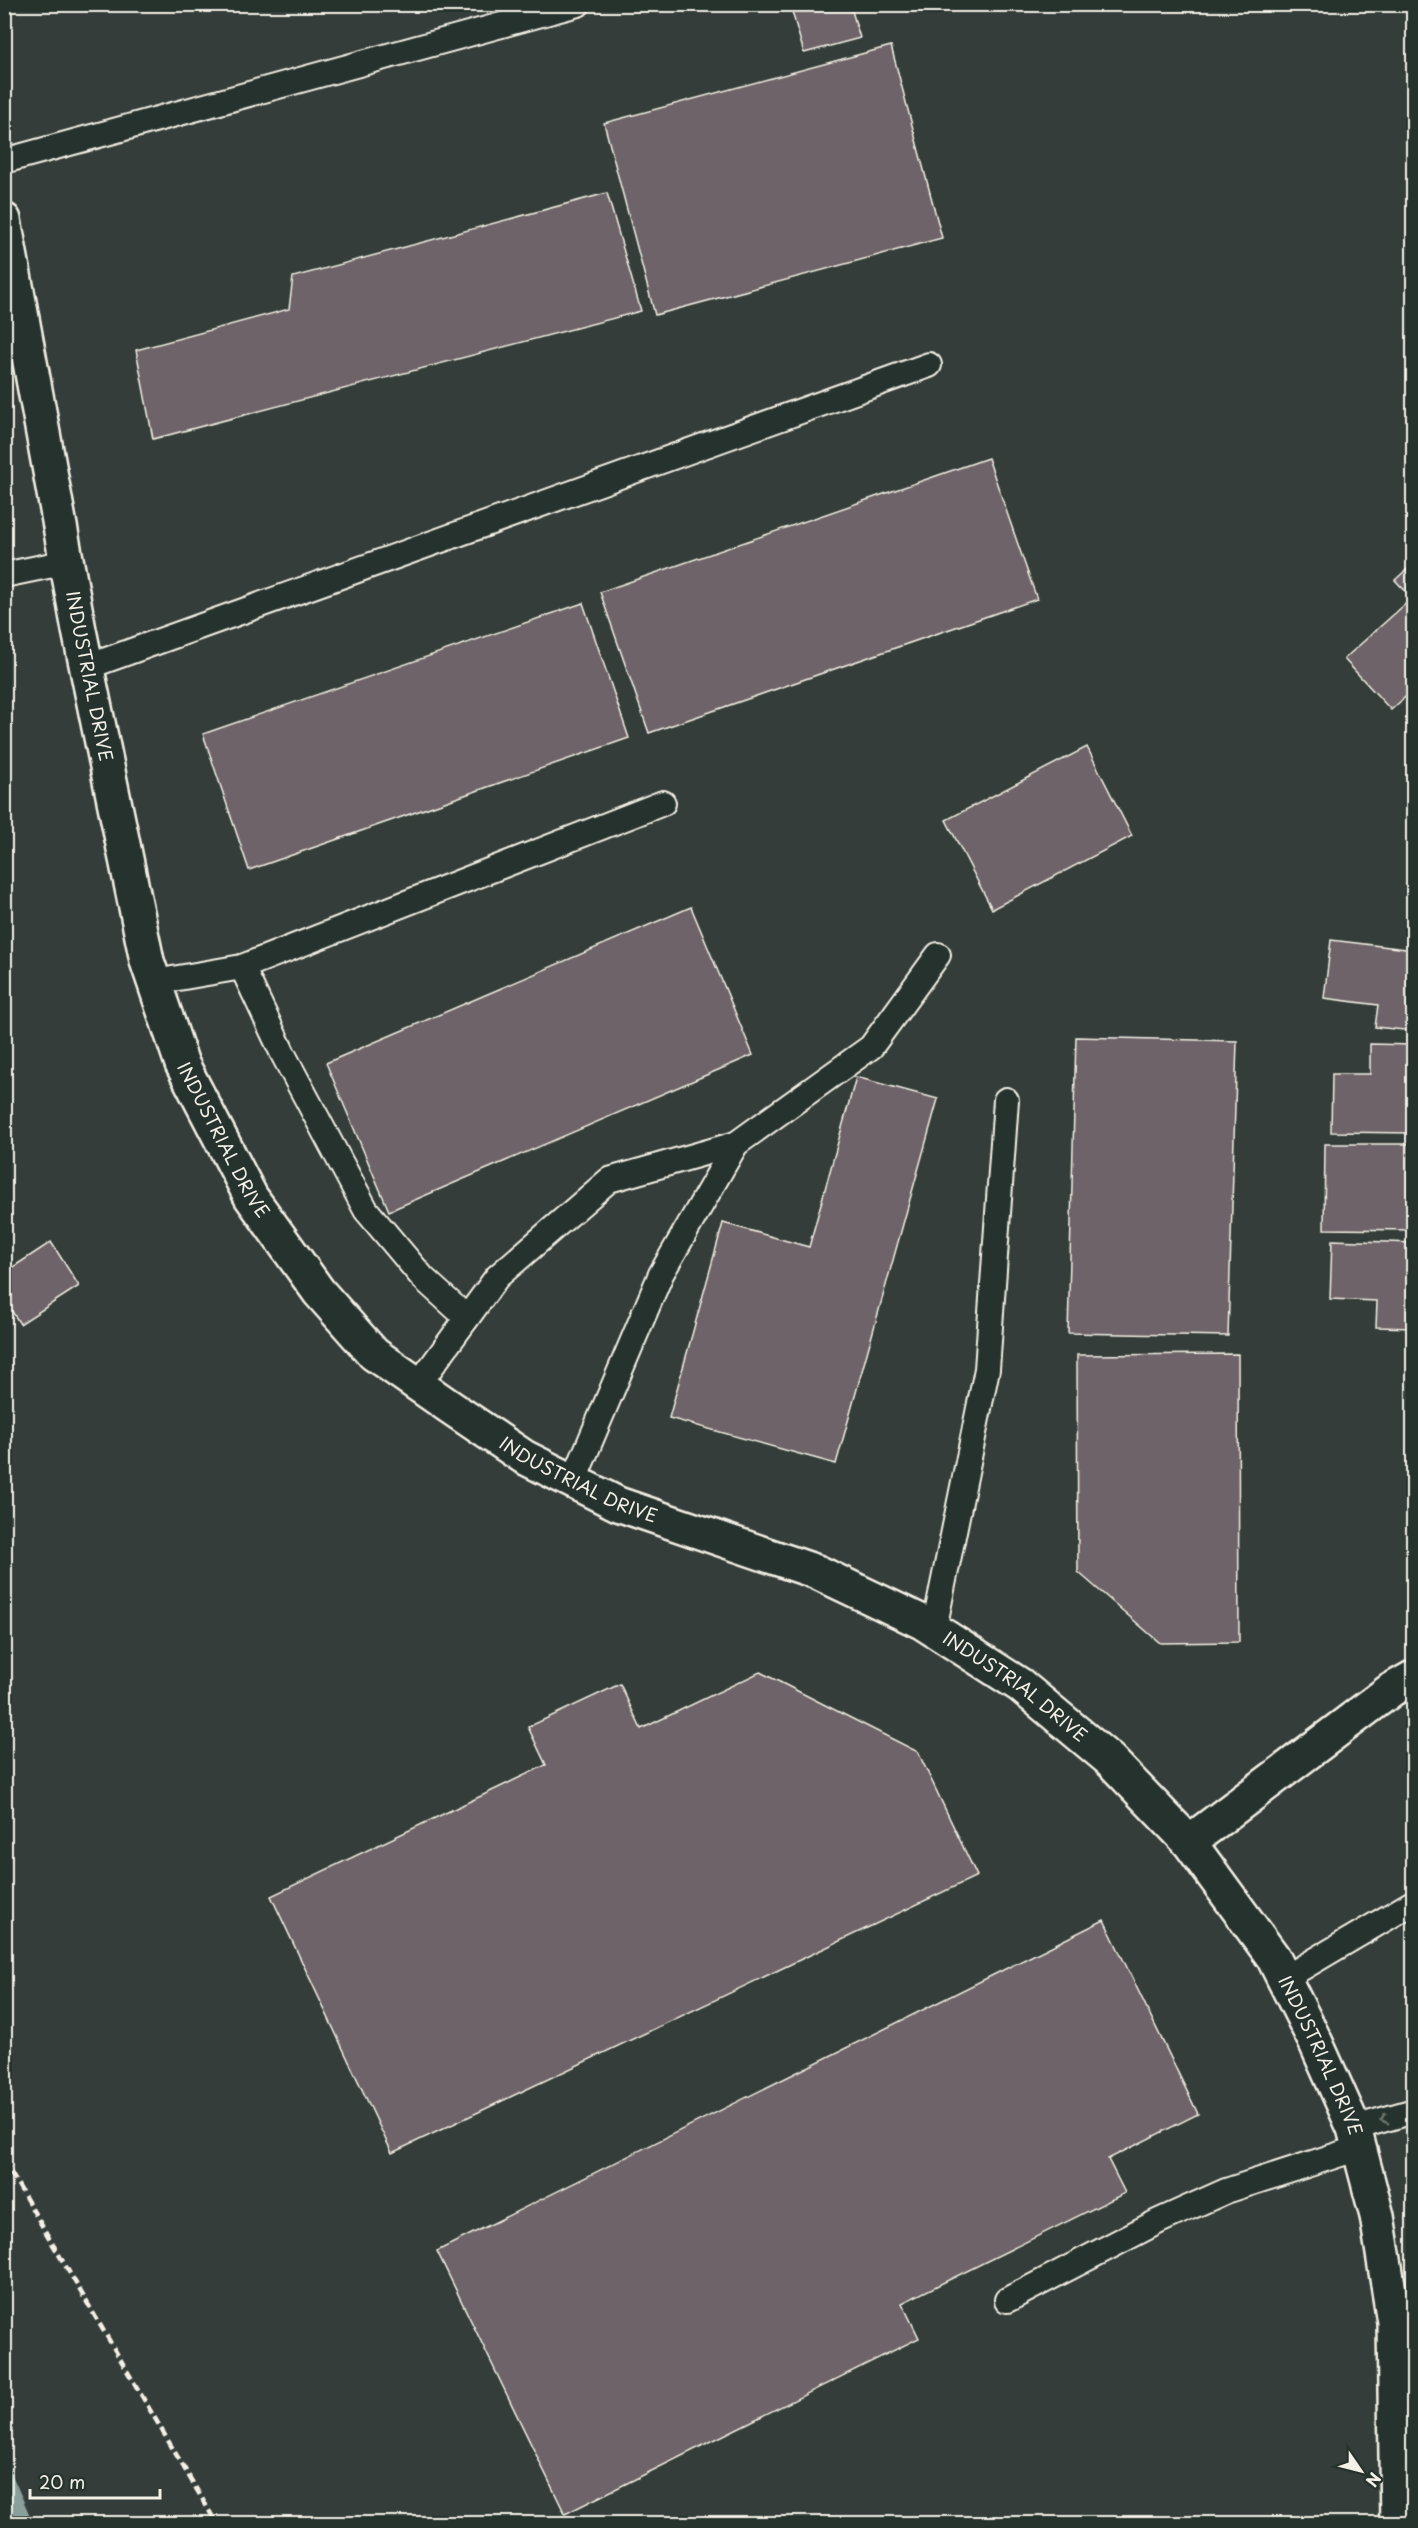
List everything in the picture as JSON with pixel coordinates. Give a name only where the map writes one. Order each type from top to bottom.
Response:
[{"type":"street","name":"INDUSTRIAL DRIVE","points":[[4,220],[87,667],[147,961],[182,1064],[250,1197],[319,1292],[374,1354],[418,1385],[524,1457],[618,1504],[817,1572],[934,1629],[1020,1685],[1110,1760],[1189,1842],[1273,1956],[1356,2138],[1377,2216],[1394,2322],[1405,2415],[1397,2523]]},
{"type":"street","points":[[1189,1842],[1391,1690],[1413,1677]]},
{"type":"lane","points":[[4,160],[578,4]]},
{"type":"lane","points":[[87,667],[929,365]]},
{"type":"lane","points":[[4,575],[67,562]]},
{"type":"lane","points":[[155,982],[242,967],[663,803]]},
{"type":"lane","points":[[418,1385],[497,1277],[609,1180],[736,1144],[871,1047],[938,955]]},
{"type":"lane","points":[[242,967],[283,1054],[366,1210],[423,1278],[467,1318]]},
{"type":"lane","points":[[934,1629],[987,1369],[1006,1100]]},
{"type":"lane","points":[[573,1482],[661,1274],[736,1144]]},
{"type":"lane","points":[[1285,1978],[1413,1902]]},
{"type":"lane","points":[[1007,2300],[1159,2221],[1356,2138],[1413,2111]]},
{"type":"building","points":[[805,4],[850,4],[860,38],[804,53],[791,8]]},
{"type":"building","points":[[891,46],[942,238],[655,315],[604,123]]},
{"type":"building","points":[[607,193],[641,311],[153,439],[136,350],[289,309],[293,277]]},
{"type":"building","points":[[988,458],[1037,599],[649,733],[600,592]]},
{"type":"building","points":[[1414,563],[1414,689],[1391,710],[1344,659],[1412,598],[1395,580]]},
{"type":"building","points":[[583,603],[629,738],[249,870],[203,734]]},
{"type":"building","points":[[1087,747],[1132,836],[992,909],[946,820]]},
{"type":"building","points":[[691,907],[753,1055],[389,1211],[326,1063]]},
{"type":"building","points":[[1331,940],[1414,950],[1414,1031],[1375,1027],[1378,1005],[1324,998]]},
{"type":"building","points":[[1076,1037],[1237,1041],[1228,1336],[1068,1333]]},
{"type":"building","points":[[1370,1044],[1414,1045],[1414,1133],[1331,1132],[1332,1074],[1370,1074]]},
{"type":"building","points":[[856,1077],[938,1099],[836,1464],[669,1418],[723,1223],[809,1247]]},
{"type":"building","points":[[1325,1144],[1414,1144],[1414,1230],[1324,1229]]},
{"type":"building","points":[[1332,1240],[1414,1243],[1414,1328],[1376,1327],[1377,1301],[1330,1299]]},
{"type":"building","points":[[51,1242],[79,1286],[20,1324],[4,1299],[4,1273]]},
{"type":"building","points":[[1238,1354],[1239,1642],[1160,1643],[1078,1572],[1077,1355]]},
{"type":"building","points":[[760,1672],[918,1752],[977,1876],[392,2153],[271,1896],[546,1765],[528,1727],[620,1684],[641,1729]]},
{"type":"building","points":[[1104,1920],[1198,2114],[1108,2159],[1125,2193],[902,2303],[919,2338],[565,2514],[437,2251]]},
{"type":"waterway","points":[[4,2474],[26,2524]]},
{"type":"railway","points":[[4,2161],[217,2524]]}]
